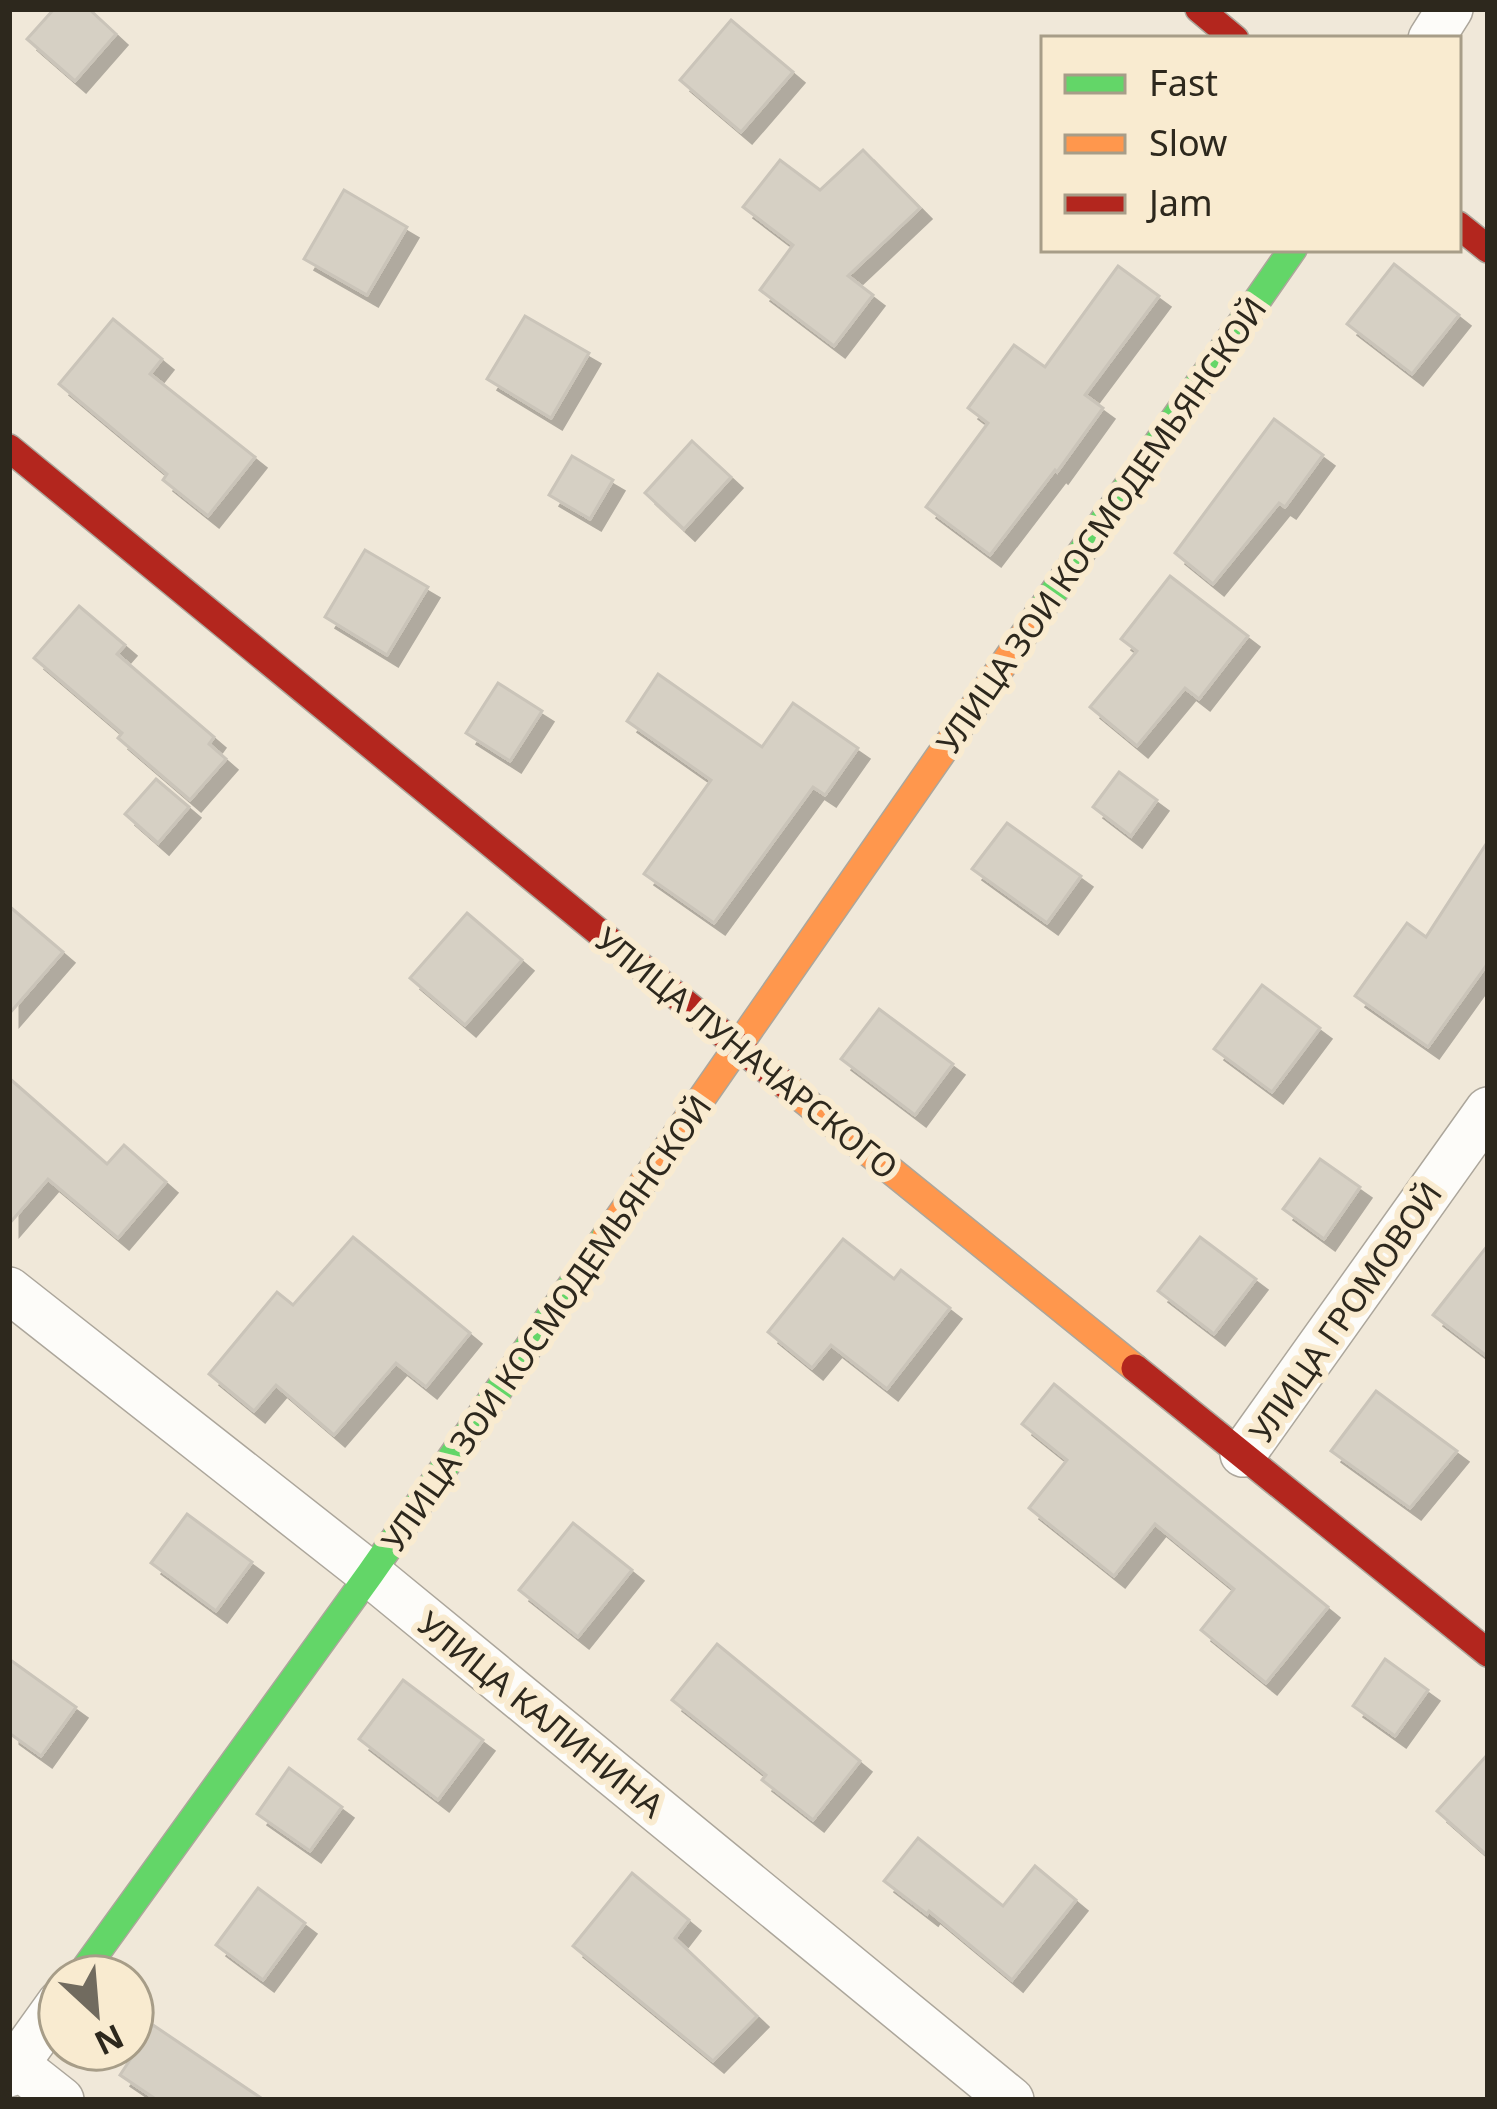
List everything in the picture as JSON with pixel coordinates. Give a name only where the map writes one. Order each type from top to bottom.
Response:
[{"type":"street","points":[[1199,9],[1231,36]]},
{"type":"street","points":[[1433,36],[1450,9]]},
{"type":"street","points":[[1461,227],[1488,249]]},
{"type":"street","name":"УЛИЦА ЗОИ КОСМОДЕМЬЯНСКОЙ","points":[[96,1953],[370,1574],[1290,252]]},
{"type":"street","name":"УЛИЦА ЛУНАЧАРСКОГО","points":[[9,448],[739,1048],[1488,1653]]},
{"type":"street","name":"УЛИЦА ГРОМОВОЙ","points":[[1244,1454],[1488,1111]]},
{"type":"street","name":"УЛИЦА КАЛИНИНА","points":[[9,1290],[370,1574],[1011,2100]]},
{"type":"street","points":[[36,2034],[11,2066],[61,2100]]},
{"type":"building","points":[[54,9],[89,9],[116,34],[75,81],[27,39]]},
{"type":"building","points":[[731,20],[793,72],[741,132],[680,80]]},
{"type":"building","points":[[863,150],[920,208],[848,276],[873,295],[834,346],[760,290],[793,245],[743,207],[780,160],[820,190]]},
{"type":"building","points":[[344,190],[407,227],[367,295],[304,259]]},
{"type":"building","points":[[1394,264],[1459,315],[1412,374],[1347,324]]},
{"type":"building","points":[[1118,266],[1159,296],[1085,395],[1103,408],[990,555],[926,507],[988,423],[968,408],[1014,345],[1045,367]]},
{"type":"building","points":[[525,316],[589,353],[551,418],[487,379]]},
{"type":"building","points":[[113,319],[162,359],[150,374],[255,457],[208,516],[163,480],[167,474],[59,384]]},
{"type":"building","points":[[1274,419],[1323,455],[1285,507],[1279,503],[1213,584],[1175,553]]},
{"type":"building","points":[[692,441],[731,477],[684,529],[645,493]]},
{"type":"building","points":[[572,456],[613,480],[590,519],[549,495]]},
{"type":"building","points":[[365,550],[428,587],[387,655],[325,617]]},
{"type":"building","points":[[1170,576],[1248,636],[1199,699],[1185,688],[1137,746],[1090,707],[1137,651],[1121,639]]},
{"type":"building","points":[[79,606],[125,645],[117,654],[214,737],[209,744],[226,759],[190,800],[118,738],[122,733],[34,658]]},
{"type":"building","points":[[658,674],[762,747],[793,703],[858,748],[825,795],[813,787],[714,923],[644,874],[711,780],[627,721]]},
{"type":"building","points":[[498,683],[542,711],[510,761],[466,733]]},
{"type":"building","points":[[1119,772],[1157,800],[1131,836],[1093,807]]},
{"type":"building","points":[[156,779],[189,807],[158,843],[125,814]]},
{"type":"building","points":[[1007,823],[1081,876],[1047,923],[972,869]]},
{"type":"building","points":[[1488,841],[1488,963],[1428,1047],[1355,996],[1407,923],[1426,937]]},
{"type":"building","points":[[9,906],[63,952],[9,1014]]},
{"type":"building","points":[[467,913],[522,960],[465,1025],[410,978]]},
{"type":"building","points":[[1262,985],[1320,1028],[1272,1092],[1214,1049]]},
{"type":"building","points":[[879,1009],[953,1064],[915,1115],[841,1059]]},
{"type":"building","points":[[9,1078],[107,1164],[124,1145],[166,1182],[118,1238],[48,1179],[9,1224]]},
{"type":"building","points":[[1320,1159],[1360,1187],[1324,1239],[1283,1209]]},
{"type":"building","points":[[353,1237],[470,1333],[426,1387],[396,1363],[334,1435],[276,1385],[254,1411],[209,1374],[277,1292],[293,1305]]},
{"type":"building","points":[[1200,1237],[1256,1279],[1214,1334],[1158,1291]]},
{"type":"building","points":[[843,1239],[894,1279],[901,1270],[950,1308],[887,1389],[831,1345],[812,1368],[768,1332]]},
{"type":"building","points":[[1488,1245],[1488,1357],[1433,1315]]},
{"type":"building","points":[[1054,1384],[1328,1607],[1266,1683],[1201,1630],[1234,1589],[1155,1524],[1114,1576],[1029,1508],[1067,1460],[1022,1424]]},
{"type":"building","points":[[1376,1391],[1457,1451],[1410,1508],[1331,1451]]},
{"type":"building","points":[[187,1514],[252,1562],[216,1611],[151,1563]]},
{"type":"building","points":[[573,1523],[632,1570],[578,1637],[519,1590]]},
{"type":"building","points":[[717,1644],[860,1761],[813,1820],[762,1780],[766,1775],[672,1700]]},
{"type":"building","points":[[9,1659],[76,1707],[41,1756],[9,1733]]},
{"type":"building","points":[[1385,1659],[1428,1690],[1395,1736],[1353,1706]]},
{"type":"building","points":[[403,1680],[483,1740],[438,1800],[359,1739]]},
{"type":"building","points":[[1488,1754],[1488,1856],[1437,1811]]},
{"type":"building","points":[[289,1768],[342,1807],[310,1851],[257,1814]]},
{"type":"building","points":[[918,1838],[1003,1906],[1035,1866],[1076,1900],[1012,1980],[929,1911],[927,1914],[884,1881]]},
{"type":"building","points":[[632,1873],[689,1920],[675,1938],[757,2016],[713,2061],[573,1946]]},
{"type":"building","points":[[258,1888],[305,1923],[263,1980],[216,1945]]},
{"type":"building","points":[[156,2027],[264,2100],[157,2100],[120,2075],[156,2073]]},
{"type":"traffic: fast","points":[[1037,616],[1291,252]]},
{"type":"traffic: fast","points":[[96,1953],[606,1236]]},
{"type":"traffic: slow","points":[[606,1236],[1037,616]]},
{"type":"traffic: slow","points":[[784,1084],[1135,1368]]},
{"type":"traffic: jam","points":[[1199,9],[1231,36]]},
{"type":"traffic: jam","points":[[1461,227],[1488,249]]},
{"type":"traffic: jam","points":[[9,448],[784,1084]]},
{"type":"traffic: jam","points":[[1135,1368],[1488,1653]]}]
